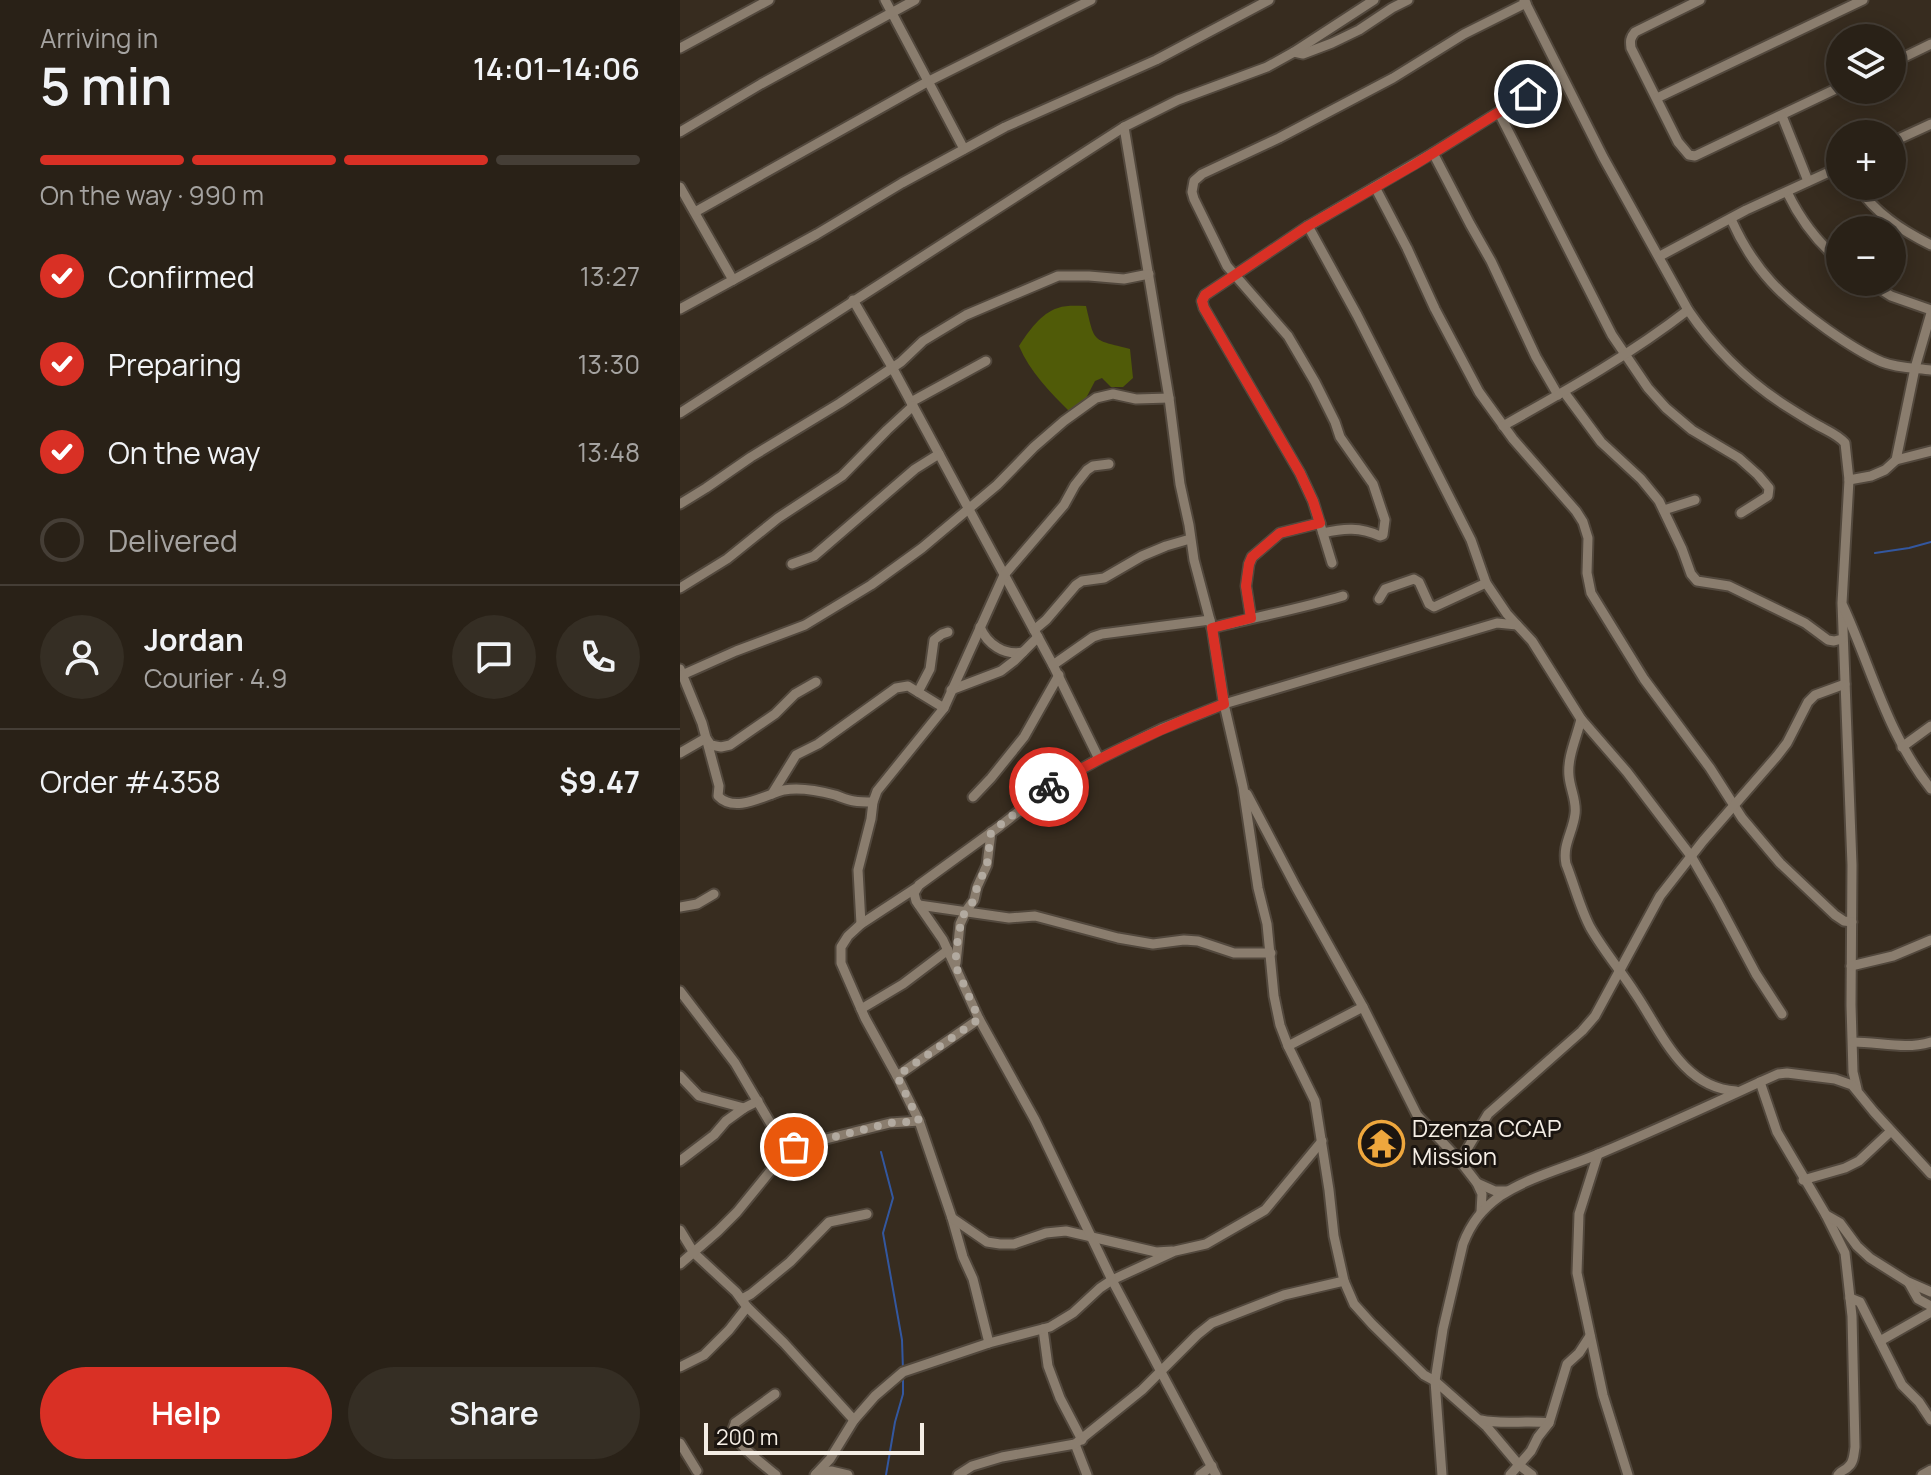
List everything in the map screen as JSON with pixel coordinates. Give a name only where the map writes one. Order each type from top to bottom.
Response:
[{"type":"street","points":[[680,48],[769,0]]},
{"type":"street","points":[[885,0],[964,149]]},
{"type":"street","points":[[680,132],[915,0]]},
{"type":"street","points":[[695,212],[927,82],[1091,0]]},
{"type":"street","points":[[680,309],[1005,127],[1156,60],[1269,0]]},
{"type":"street","points":[[680,413],[1124,127],[1161,107],[1253,73],[1294,52],[1362,3],[1374,0]]},
{"type":"street","points":[[1294,52],[1303,54],[1344,38],[1408,0]]},
{"type":"street","points":[[1700,0],[1635,32],[1631,37],[1631,48],[1684,152],[1695,156],[1826,94]]},
{"type":"street","points":[[1657,98],[1863,0]]},
{"type":"street","points":[[1323,533],[1348,528],[1383,535],[1385,520],[1376,490],[1340,437],[1315,382],[1288,336],[1227,266],[1194,199],[1192,186],[1198,177],[1393,78],[1464,34],[1525,2],[1603,157],[1688,310],[1713,342],[1748,378],[1767,394],[1842,438],[1845,443],[1849,480],[1842,639],[1852,865],[1853,1072],[1857,1089],[1867,1105],[1931,1174]]},
{"type":"street","points":[[1906,56],[1931,44]]},
{"type":"street","points":[[1332,563],[1313,501],[1300,473],[1202,301],[1205,295],[1276,246],[1560,74]]},
{"type":"street","points":[[1499,113],[1597,307],[1648,388],[1692,430],[1739,458],[1769,488],[1768,496],[1741,513]]},
{"type":"street","points":[[1782,116],[1808,181]]},
{"type":"street","points":[[1906,136],[1931,124]]},
{"type":"street","points":[[1124,127],[1169,398],[1176,460],[1243,787],[1258,888],[1267,924],[1274,996],[1288,1046],[1312,1094],[1344,1281],[1354,1304],[1372,1324],[1424,1375],[1479,1419],[1519,1465],[1532,1475]]},
{"type":"street","points":[[1433,153],[1491,261],[1536,357],[1601,442],[1641,479],[1664,510],[1691,574],[1697,581],[1729,586],[1805,623],[1828,640],[1842,639]]},
{"type":"street","points":[[1660,256],[1746,210],[1826,173]]},
{"type":"street","points":[[680,187],[733,280]]},
{"type":"street","points":[[1375,187],[1479,392],[1503,426],[1579,515],[1588,538],[1587,573],[1591,593],[1644,679],[1710,768],[1733,806],[1780,863],[1835,915],[1852,922]]},
{"type":"street","points":[[1787,192],[1817,240],[1826,248]]},
{"type":"street","points":[[1867,200],[1887,218],[1931,245]]},
{"type":"street","points":[[1731,219],[1758,268],[1806,316],[1839,339],[1882,362],[1931,370]]},
{"type":"street","points":[[1308,226],[1357,315],[1471,540],[1486,583],[1502,608],[1539,651],[1581,719],[1691,856],[1756,974],[1782,1014]]},
{"type":"street","points":[[680,504],[840,403],[901,362],[923,341],[957,320],[1051,278],[1124,279],[1149,274]]},
{"type":"street","points":[[1891,296],[1931,312],[1915,368],[1896,460]]},
{"type":"street","points":[[853,300],[1059,675],[1099,759]]},
{"type":"street","points":[[1503,426],[1625,355],[1688,310]]},
{"type":"street","points":[[680,588],[727,559],[778,518],[842,476],[912,404],[986,361]]},
{"type":"street","points":[[873,802],[797,789],[740,803],[719,798],[719,786],[702,723],[681,674],[791,631],[871,585],[922,548],[997,485],[1064,421],[1096,398],[1113,394],[1136,399],[1169,398]]},
{"type":"street","points":[[1849,480],[1871,476],[1885,470],[1896,460],[1931,451]]},
{"type":"street","points":[[792,564],[814,556],[891,488],[939,454]]},
{"type":"street","points":[[861,924],[858,870],[877,791],[944,708],[1004,575],[1064,505],[1087,470],[1109,464]]},
{"type":"street","points":[[1664,510],[1695,500]]},
{"type":"street","points":[[1251,618],[1246,586],[1252,557],[1280,533],[1320,523]]},
{"type":"street","points":[[951,690],[1001,671],[1023,652],[1046,620],[1082,581],[1104,578],[1142,556],[1190,539]]},
{"type":"street","points":[[1379,599],[1385,589],[1414,579],[1434,607],[1486,583]]},
{"type":"street","points":[[1053,665],[1102,634],[1251,618],[1343,596]]},
{"type":"street","points":[[1842,603],[1888,718],[1902,747],[1931,789]]},
{"type":"street","points":[[989,1343],[973,1279],[919,1121],[877,1042],[841,963],[841,947],[848,936],[1042,792],[1099,759],[1161,729],[1224,704],[1497,623],[1517,625]]},
{"type":"street","points":[[980,627],[991,644],[1016,654],[1023,652]]},
{"type":"street","points":[[918,692],[930,669],[934,640],[948,632]]},
{"type":"street","points":[[973,797],[1024,737],[1059,675]]},
{"type":"street","points":[[706,738],[711,745],[730,745],[775,714],[795,694],[816,682]]},
{"type":"street","points":[[1460,1161],[1488,1114],[1589,1024],[1652,908],[1691,856],[1787,743],[1808,702],[1815,695],[1845,684]]},
{"type":"street","points":[[772,794],[796,755],[818,744],[896,688],[908,686],[944,708]]},
{"type":"street","points":[[1581,719],[1568,765],[1576,807],[1565,846],[1565,860],[1590,926],[1685,1067],[1709,1085],[1739,1092]]},
{"type":"street","points":[[1902,747],[1931,726]]},
{"type":"street","points":[[680,753],[706,738]]},
{"type":"street","points":[[1243,787],[1363,1007],[1417,1115],[1477,1183],[1482,1194],[1481,1212]]},
{"type":"street","points":[[956,967],[960,924],[974,900],[987,865],[991,832]]},
{"type":"street","points":[[916,888],[915,897],[919,905],[948,950],[979,1019],[1035,1120],[1112,1280],[1214,1471],[1200,1475]]},
{"type":"street","points":[[680,907],[697,904],[714,894]]},
{"type":"street","points":[[919,905],[1009,918],[1035,916],[1153,944],[1198,941],[1234,953],[1271,953]]},
{"type":"street","points":[[1851,966],[1893,956],[1931,940]]},
{"type":"street","points":[[861,1009],[903,984],[948,950]]},
{"type":"street","points":[[680,991],[735,1063],[775,1131],[794,1147]]},
{"type":"street","points":[[1288,1046],[1363,1007]]},
{"type":"street","points":[[897,1076],[979,1019]]},
{"type":"street","points":[[1853,1042],[1903,1047],[1931,1042]]},
{"type":"street","points":[[1442,1475],[1435,1381],[1443,1329],[1463,1244],[1481,1212],[1512,1190],[1778,1074],[1835,1079],[1857,1089]]},
{"type":"street","points":[[680,1076],[699,1096],[744,1108]]},
{"type":"street","points":[[1760,1082],[1772,1120],[1845,1253],[1850,1298],[1855,1447],[1852,1463],[1838,1475]]},
{"type":"street","points":[[680,1161],[714,1135],[726,1121],[758,1101]]},
{"type":"street","points":[[680,1264],[737,1212],[794,1147],[890,1123],[919,1121]]},
{"type":"street","points":[[1803,1180],[1853,1165],[1891,1131]]},
{"type":"street","points":[[952,1218],[987,1242],[1000,1244],[1014,1244],[1056,1231],[1066,1231],[1156,1252],[1175,1251],[1206,1244],[1265,1210],[1322,1141]]},
{"type":"street","points":[[1598,1154],[1579,1214],[1577,1273],[1603,1395],[1628,1475]]},
{"type":"street","points":[[1477,1183],[1495,1191],[1512,1190]]},
{"type":"street","points":[[680,1367],[704,1355],[740,1319],[744,1303],[751,1294],[790,1262],[829,1222],[867,1214]]},
{"type":"street","points":[[1826,1215],[1840,1223],[1870,1258],[1908,1282],[1931,1292]]},
{"type":"street","points":[[680,1230],[694,1253],[784,1343],[854,1420]]},
{"type":"street","points":[[816,1474],[830,1459],[854,1420],[875,1396],[903,1372],[1061,1321],[1112,1280],[1175,1251]]},
{"type":"street","points":[[958,1475],[972,1466],[1002,1457],[1078,1442],[1142,1390],[1212,1323],[1284,1295],[1344,1281]]},
{"type":"street","points":[[1908,1282],[1921,1306],[1921,1318]]},
{"type":"street","points":[[1850,1298],[1860,1302],[1902,1385],[1931,1420]]},
{"type":"street","points":[[1880,1341],[1931,1309],[1918,1299]]},
{"type":"street","points":[[1043,1329],[1048,1366],[1078,1442],[1087,1475]]},
{"type":"street","points":[[1510,1475],[1531,1451],[1549,1423],[1567,1364],[1590,1336]]},
{"type":"street","points":[[775,1394],[735,1423],[733,1433],[776,1475]]},
{"type":"street","points":[[1479,1419],[1488,1422],[1549,1423]]},
{"type":"street","points":[[680,1443],[697,1471]]},
{"type":"street","points":[[830,1459],[834,1467],[845,1474]]},
{"type":"street","points":[[1922,1475],[1931,1470]]},
{"type":"street","points":[[816,1474],[831,1471],[845,1474]]},
{"type":"green space","points":[[1064,306],[1086,306],[1097,338],[1130,349],[1133,378],[1123,387],[1111,387],[1102,378],[1095,381],[1084,402],[1070,412],[1035,373],[1019,346],[1052,310]]},
{"type":"waterway","points":[[1875,553],[1931,542]]},
{"type":"waterway","points":[[881,1152],[893,1198],[883,1233],[902,1340],[903,1370]]},
{"type":"waterway","points":[[886,1475],[903,1394],[903,1376]]},
{"type":"way so far","points":[[794,1147],[890,1123],[919,1121],[897,1076],[979,1019],[956,967],[956,950],[962,917],[974,900],[987,865],[991,832],[1049,787]]},
{"type":"place","name":"Dzenza CCAP Mission","points":[[1381,1143]]},
{"type":"route","points":[[1049,787],[1161,729],[1224,704],[1212,628],[1251,618],[1246,586],[1249,564],[1258,551],[1280,533],[1320,523],[1300,473],[1204,308],[1202,301],[1205,295],[1308,226],[1528,94]]}]
